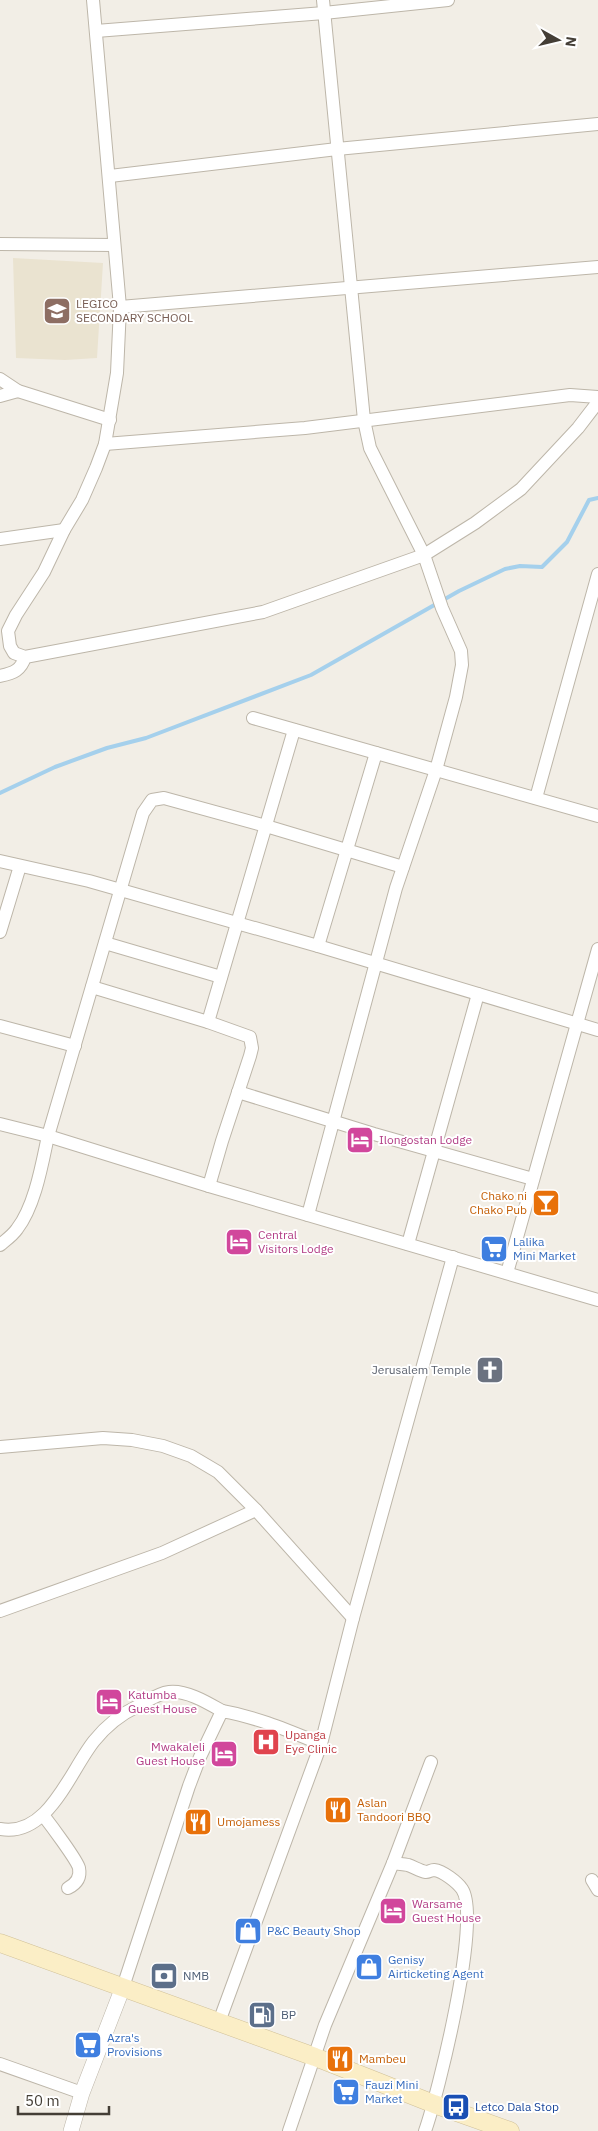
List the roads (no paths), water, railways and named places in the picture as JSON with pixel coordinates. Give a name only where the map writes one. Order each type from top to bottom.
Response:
[{"type":"main road","points":[[0,1943],[315,2057],[434,2104],[510,2131]]},
{"type":"street","points":[[93,0],[110,176],[120,307],[117,373],[105,444],[82,500],[64,530],[44,572],[16,615],[8,631],[10,646],[14,653],[25,657],[263,612],[424,555],[475,523],[521,489],[578,428],[598,402]]},
{"type":"street","points":[[96,31],[324,6],[448,0]]},
{"type":"street","points":[[308,1215],[375,964],[403,867],[436,770],[460,683],[461,650],[442,608],[424,555],[370,448],[364,420],[324,6]]},
{"type":"street","points":[[110,176],[337,150],[598,124]]},
{"type":"street","points":[[0,244],[114,245]]},
{"type":"street","points":[[120,307],[598,267]]},
{"type":"street","points":[[0,379],[18,391],[110,420]]},
{"type":"street","points":[[0,396],[18,391]]},
{"type":"street","points":[[105,444],[304,428],[570,395],[598,397]]},
{"type":"street","points":[[0,539],[64,530]]},
{"type":"street","points":[[536,798],[598,574]]},
{"type":"street","points":[[0,676],[12,674],[22,667],[25,657]]},
{"type":"street","points":[[253,718],[598,816]]},
{"type":"street","points":[[208,1022],[294,730]]},
{"type":"street","points":[[318,946],[376,753]]},
{"type":"street","points":[[0,1245],[17,1230],[26,1214],[42,1165],[48,1136],[143,813],[152,800],[164,798],[403,867]]},
{"type":"street","points":[[0,861],[89,881],[120,892],[318,946],[598,1030]]},
{"type":"street","points":[[0,932],[20,866]]},
{"type":"street","points":[[105,943],[221,977]]},
{"type":"street","points":[[506,1273],[598,949]]},
{"type":"street","points":[[92,987],[208,1022],[246,1035],[252,1041],[250,1056],[209,1186]]},
{"type":"street","points":[[408,1244],[478,994]]},
{"type":"street","points":[[0,1026],[75,1046]]},
{"type":"street","points":[[238,1092],[533,1179]]},
{"type":"street","points":[[0,1124],[48,1136],[209,1186],[598,1300]]},
{"type":"street","points":[[219,2022],[321,1744],[353,1618],[453,1257]]},
{"type":"street","points":[[0,1447],[103,1438],[132,1440],[163,1446],[191,1456],[218,1472],[256,1510],[353,1618]]},
{"type":"street","points":[[0,1611],[162,1553],[256,1510]]},
{"type":"street","points":[[0,1829],[9,1831],[29,1824],[43,1814],[60,1796],[94,1741],[107,1727],[128,1711],[170,1692],[185,1694],[222,1711],[273,1725],[321,1744]]},
{"type":"street","points":[[71,2131],[82,2093],[122,1988],[189,1786],[200,1757],[222,1711]]},
{"type":"street","points":[[289,2131],[325,2025],[393,1864],[431,1762]]},
{"type":"street","points":[[43,1814],[79,1868],[78,1879],[68,1888]]},
{"type":"street","points":[[393,1864],[406,1864],[426,1872],[434,1870],[453,1880],[462,1889],[467,1900],[467,1943],[434,2104],[425,2131]]},
{"type":"street","points":[[0,2064],[82,2093]]},
{"type":"waterway","points":[[0,793],[55,767],[107,748],[146,738],[311,675],[459,591],[505,569],[520,566],[542,567],[567,542],[589,500],[598,498]]},
{"type":"place","name":"LEGICO SECONDARY SCHOOL","points":[[57,311]]},
{"type":"place","name":"Ilongostan Lodge","points":[[360,1140]]},
{"type":"place","name":"Chako ni Chako Pub","points":[[546,1203]]},
{"type":"place","name":"Central Visitors Lodge","points":[[239,1242]]},
{"type":"place","name":"Lalika Mini Market","points":[[494,1249]]},
{"type":"place","name":"Jerusalem Temple","points":[[490,1370]]},
{"type":"place","name":"Katumba Guest House","points":[[109,1702]]},
{"type":"place","name":"Upanga Eye Clinic","points":[[266,1742]]},
{"type":"place","name":"Mwakaleli Guest House","points":[[224,1754]]},
{"type":"place","name":"Aslan Tandoori BBQ","points":[[338,1810]]},
{"type":"place","name":"Umojamess","points":[[198,1822]]},
{"type":"place","name":"Warsame Guest House","points":[[393,1911]]},
{"type":"place","name":"P&C Beauty Shop","points":[[248,1931]]},
{"type":"place","name":"Genisy Airticketing Agent","points":[[369,1967]]},
{"type":"place","name":"NMB","points":[[164,1976]]},
{"type":"place","name":"BP","points":[[262,2015]]},
{"type":"place","name":"Azra's Provisions","points":[[88,2045]]},
{"type":"place","name":"Mambeu","points":[[340,2059]]},
{"type":"place","name":"Fauzi Mini Market","points":[[346,2092]]},
{"type":"place","name":"Letco Dala Stop","points":[[456,2107]]}]
